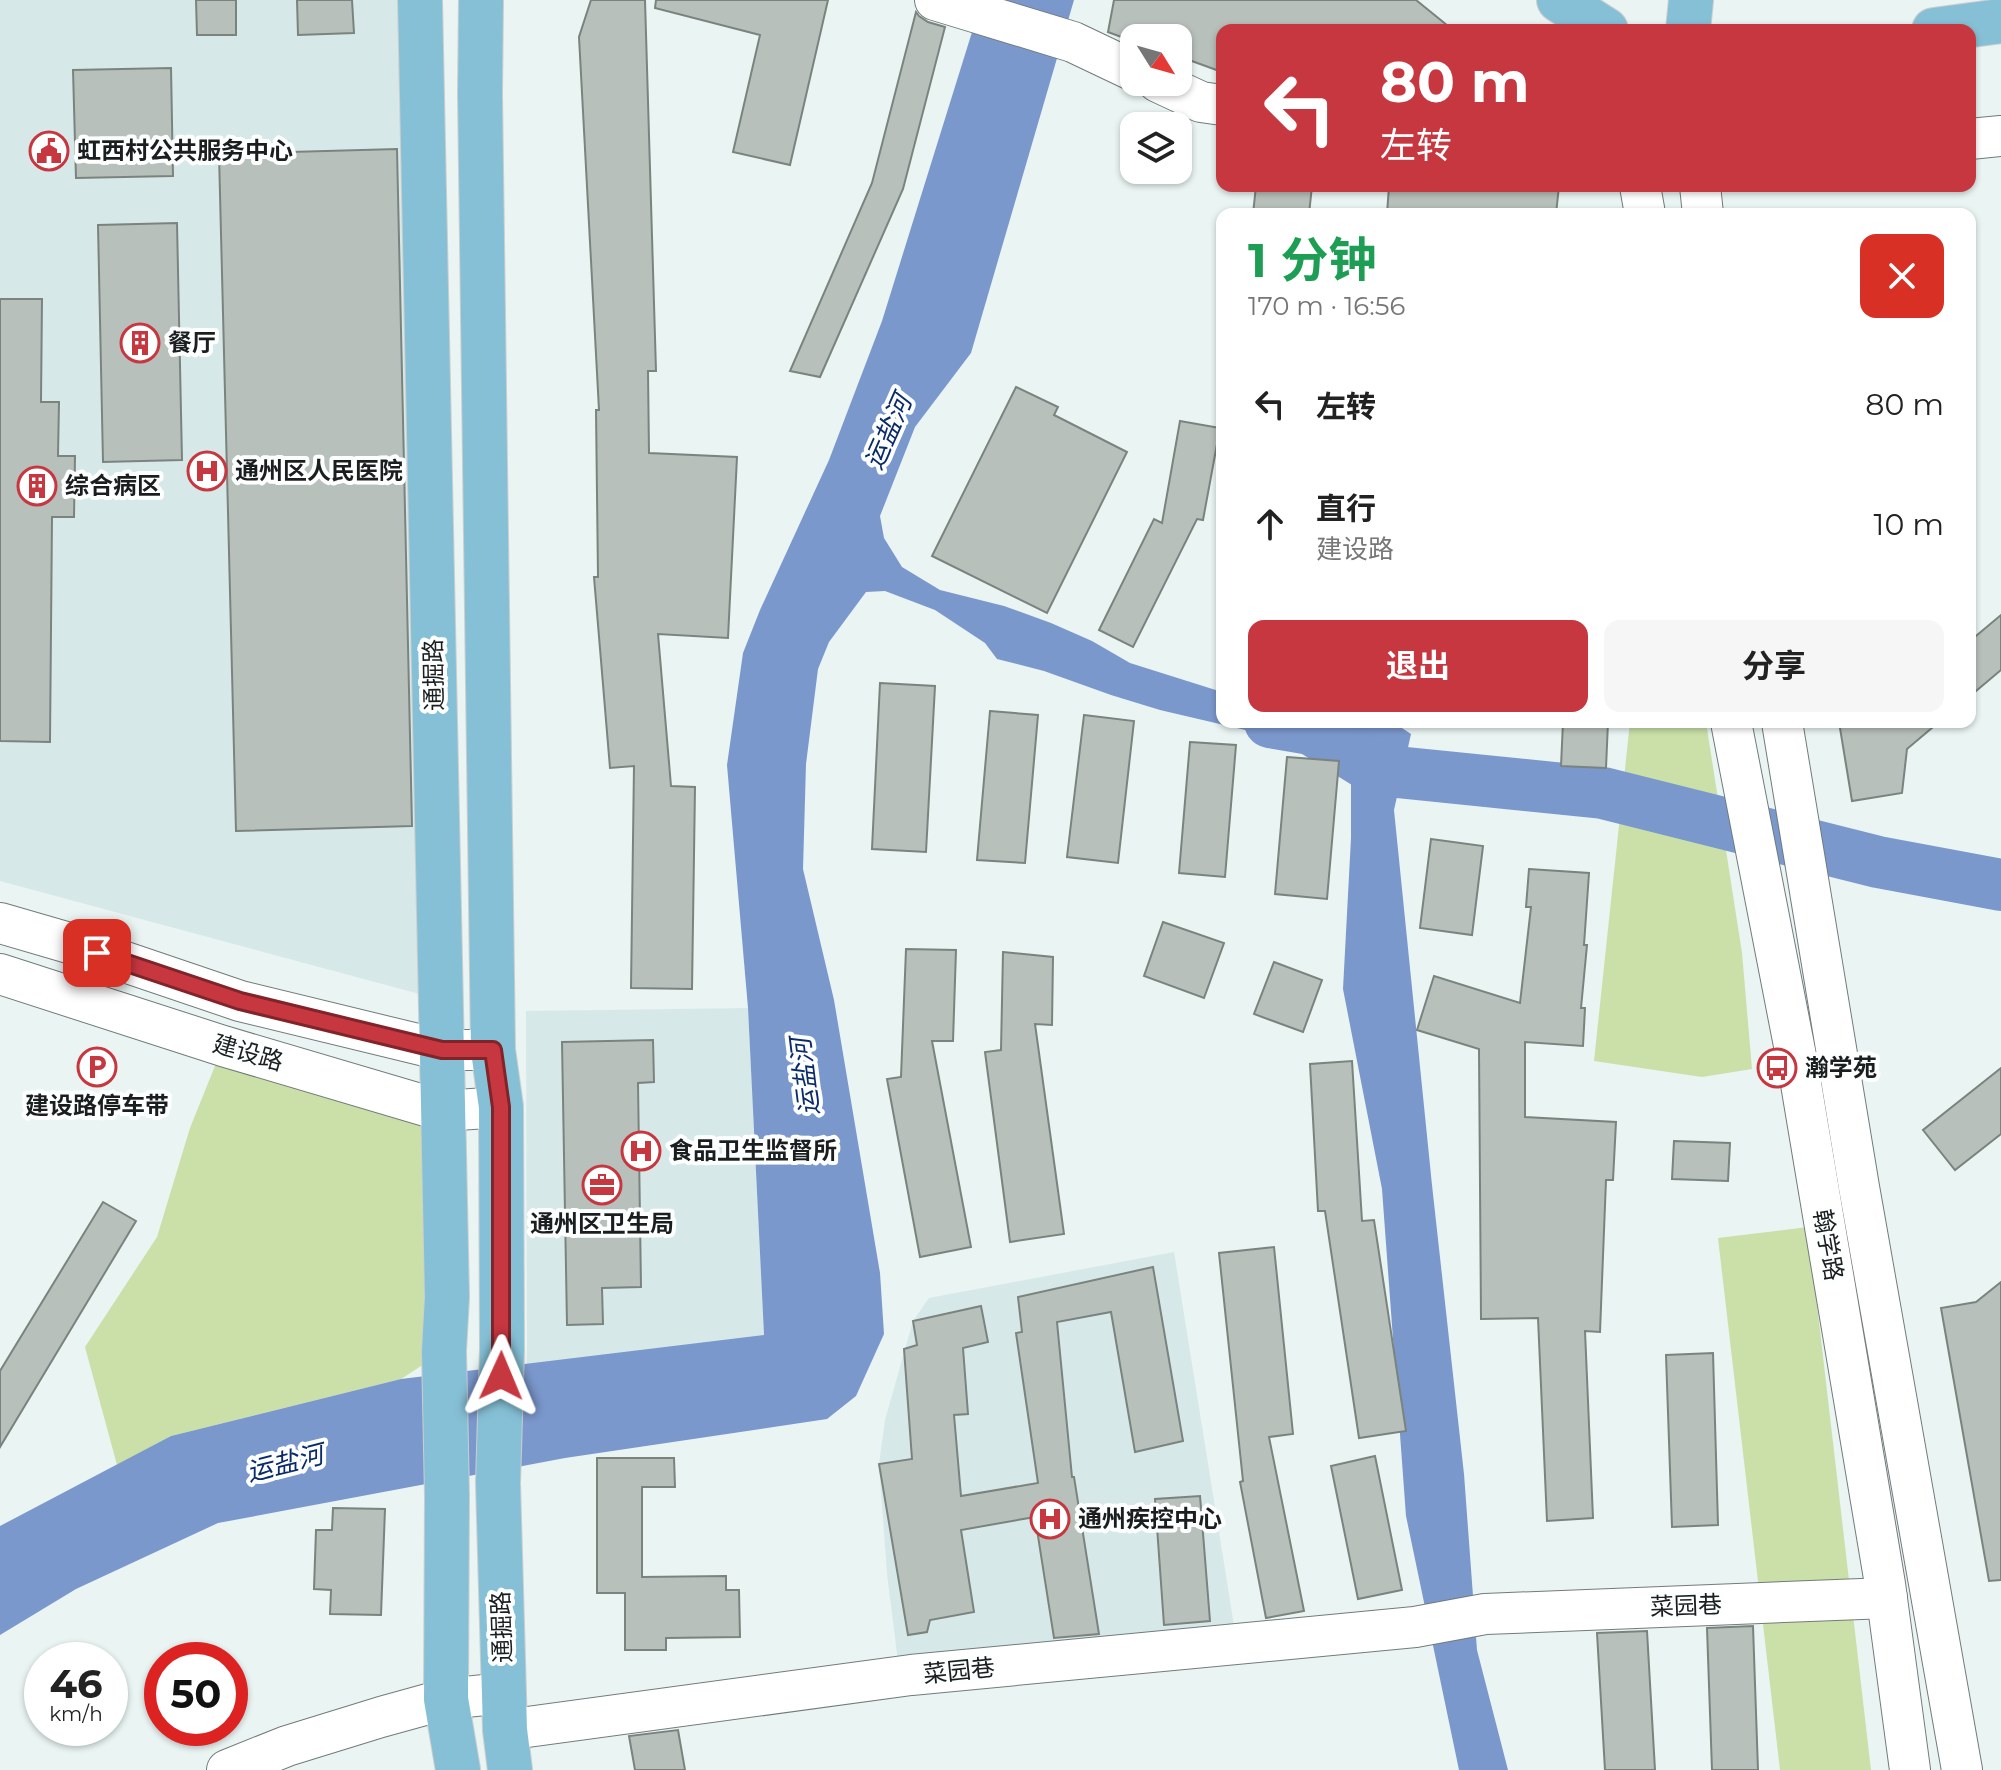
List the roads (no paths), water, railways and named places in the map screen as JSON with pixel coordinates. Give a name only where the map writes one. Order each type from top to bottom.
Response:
[{"type":"main road","name":"通掘路","points":[[420,0],[447,1297],[444,1351],[446,1699]]},
{"type":"main road","points":[[481,0],[493,1050],[501,1107]]},
{"type":"main road","points":[[1559,0],[1597,24]]},
{"type":"main road","points":[[1625,24],[1627,0]]},
{"type":"main road","points":[[1689,24],[1691,0]]},
{"type":"main road","points":[[1976,24],[2001,21]]},
{"type":"main road","name":"通掘路","points":[[501,1107],[502,1349],[498,1483],[506,1731]]},
{"type":"main road","points":[[446,1699],[458,1770]]},
{"type":"street","points":[[947,3],[1073,42],[1120,64]]},
{"type":"street","points":[[1188,96],[1216,104]]},
{"type":"street","points":[[1976,138],[2001,136]]},
{"type":"street","name":"翰学路","points":[[1732,728],[1791,1028],[1887,1598],[1910,1770]]},
{"type":"street","name":"翰学路","points":[[1783,728],[1859,1187],[1962,1770]]},
{"type":"street","name":"建设路","points":[[0,923],[240,1001],[442,1050],[493,1050]]},
{"type":"street","name":"建设路","points":[[0,974],[223,1046],[443,1111],[501,1107]]},
{"type":"street","name":"菜园巷","points":[[227,1770],[287,1746],[446,1699],[506,1731],[911,1675],[1415,1627],[1485,1614],[1887,1598]]},
{"type":"water","name":"运盐河","points":[[982,0],[1074,0],[971,353],[915,427],[880,516],[884,538],[902,567],[940,590],[1004,606],[1051,623],[1092,641],[1130,663],[1216,690],[1216,723],[1160,710],[1044,671],[997,659],[985,643],[935,610],[885,591],[866,592],[829,642],[818,669],[806,764],[803,869],[834,1000],[880,1273],[884,1334],[856,1396],[827,1419],[565,1458],[218,1523],[76,1589],[0,1635],[0,1526],[171,1436],[401,1379],[764,1335],[748,1008],[727,765],[743,653],[829,460],[882,321]]},
{"type":"water","points":[[1237,728],[1402,728],[1411,734],[1394,810],[1464,1474],[1477,1650],[1508,1770],[1459,1770],[1406,1516],[1382,1189],[1343,989],[1351,838],[1351,765],[1275,737]]},
{"type":"waterway","points":[[1305,728],[1377,770],[1603,793],[1878,862],[2001,885]]},
{"type":"place","name":"虹西村公共服务中心","points":[[49,151]]},
{"type":"place","name":"餐厅","points":[[140,343]]},
{"type":"place","name":"通州区人民医院","points":[[207,471]]},
{"type":"place","name":"综合病区","points":[[37,486]]},
{"type":"place","name":"建设路停车带","points":[[97,1067]]},
{"type":"place","name":"瀚学苑","points":[[1777,1068]]},
{"type":"place","name":"食品卫生监督所","points":[[641,1151]]},
{"type":"place","name":"通州区卫生局","points":[[602,1185]]},
{"type":"place","name":"通州疾控中心","points":[[1050,1519]]}]
